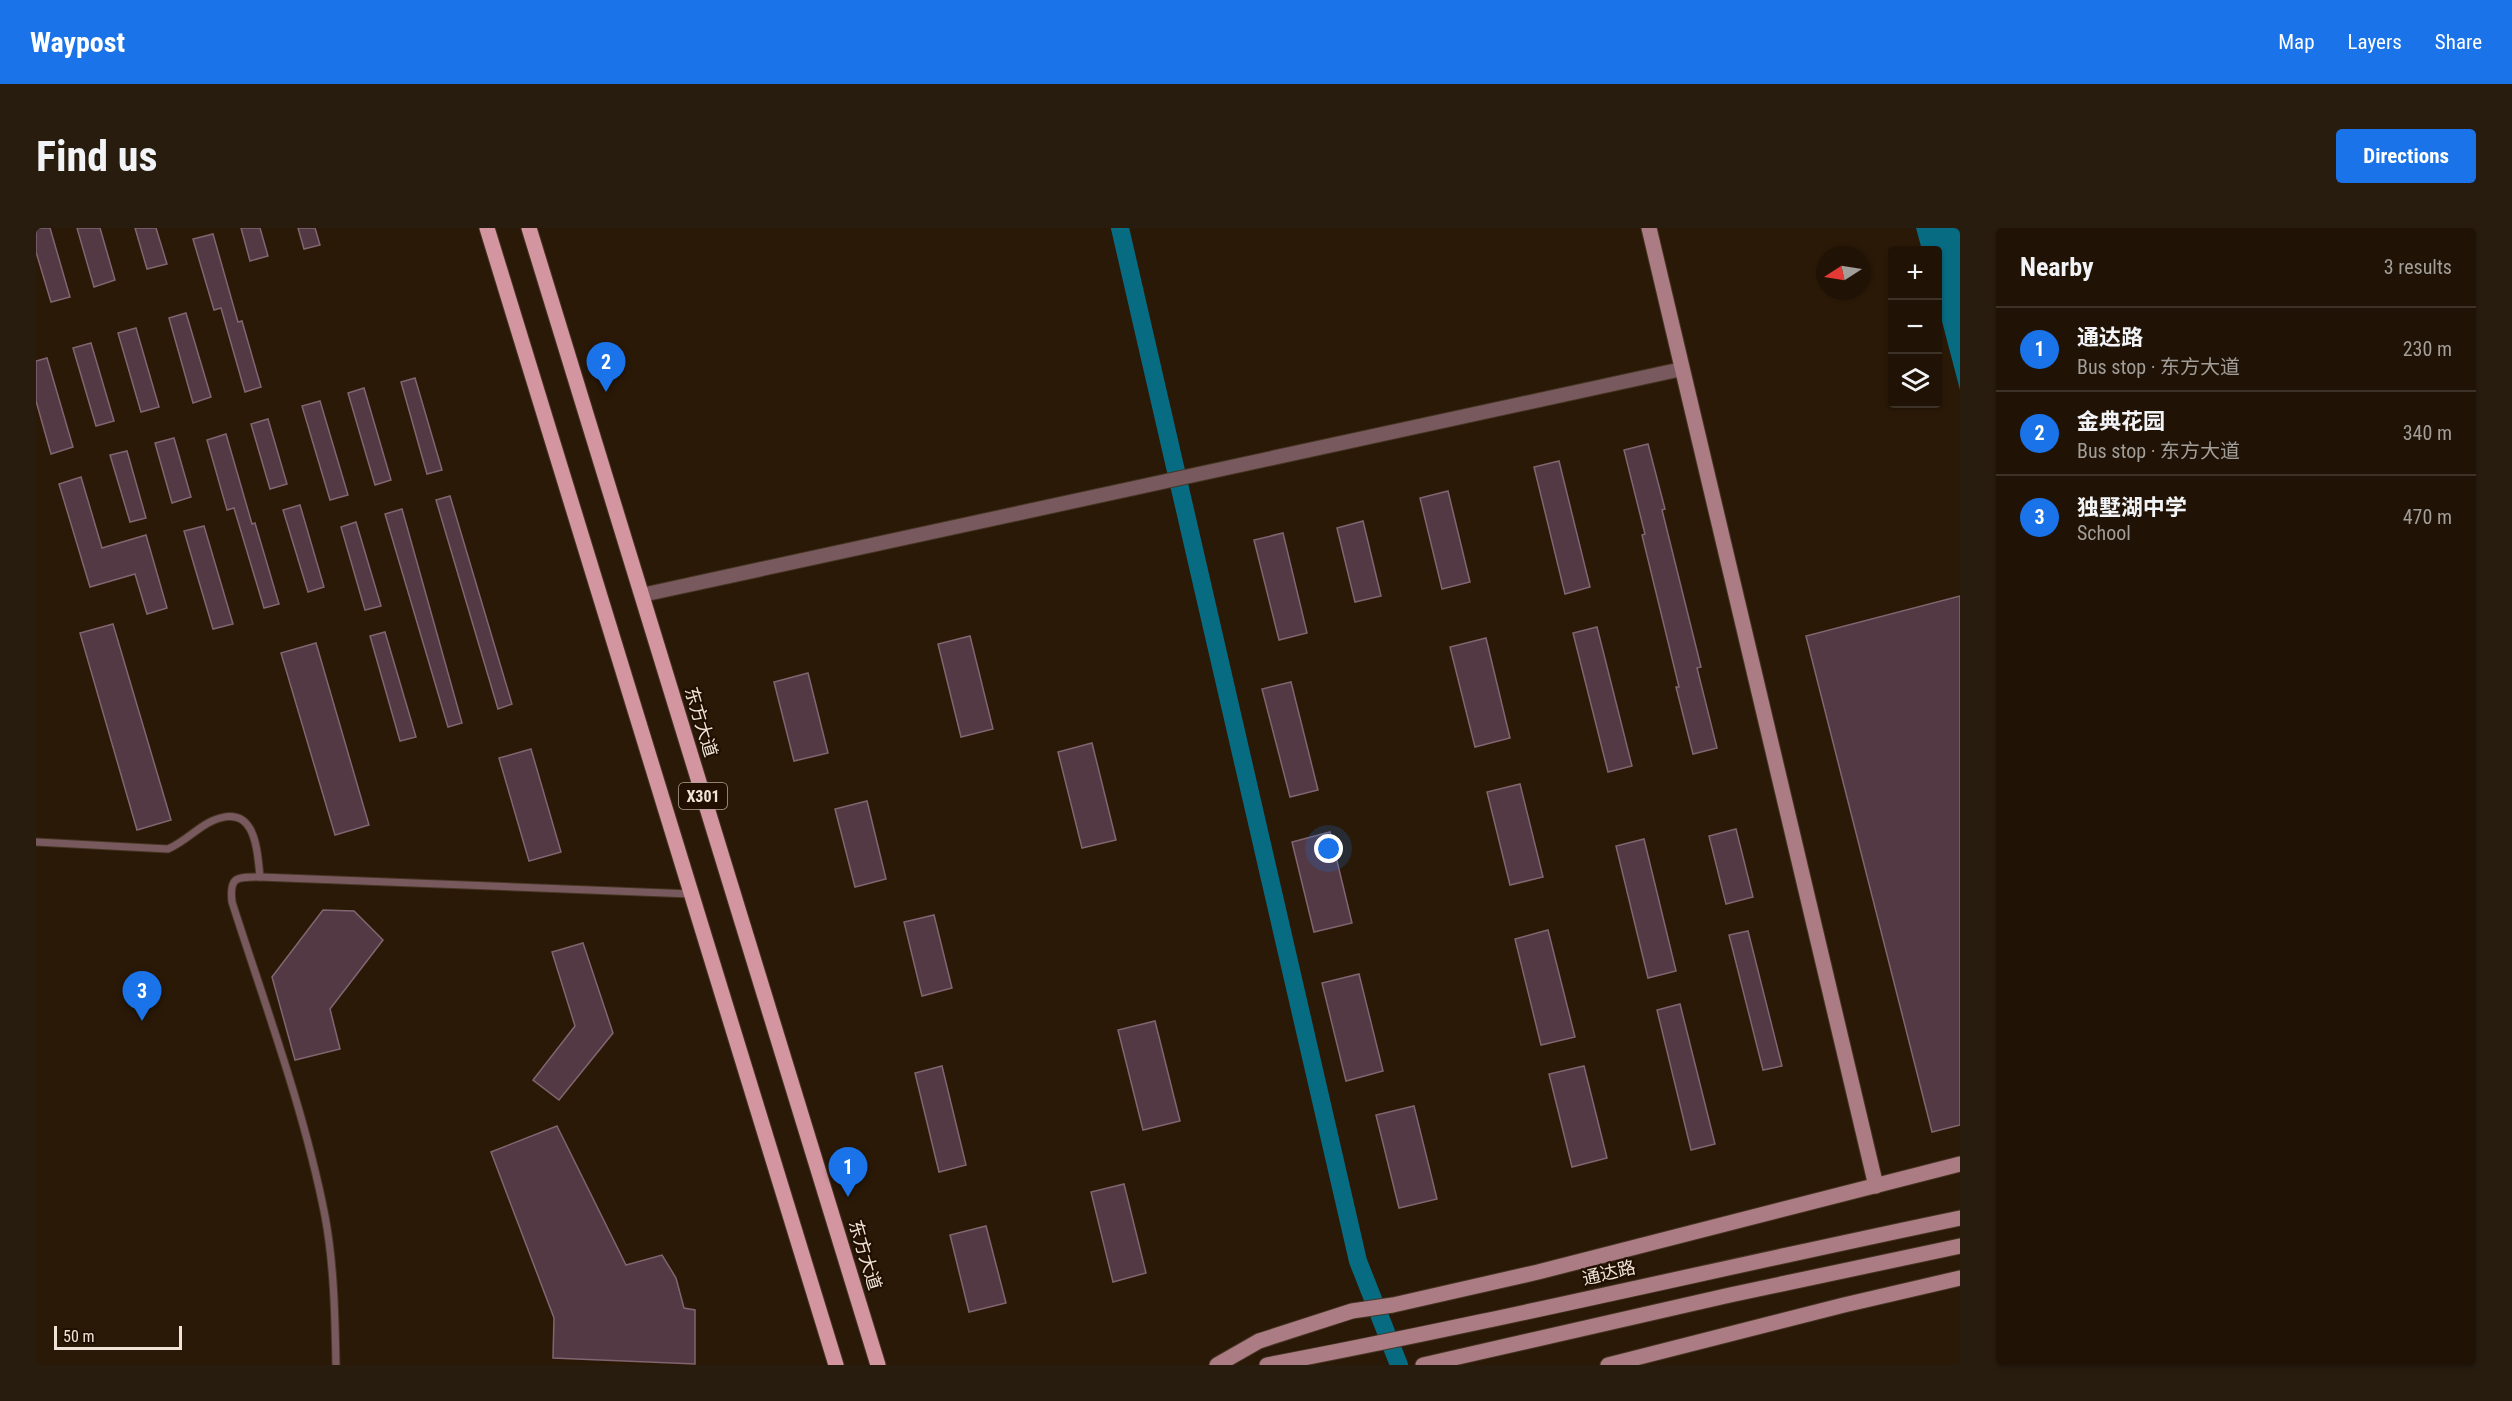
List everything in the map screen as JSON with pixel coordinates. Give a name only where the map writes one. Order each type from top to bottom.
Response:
[{"type":"main road","name":"X301","points":[[487,228],[836,1365]]},
{"type":"main road","name":"东方大道","points":[[529,228],[878,1365]]},
{"type":"street","points":[[1648,228],[1876,1186]]},
{"type":"street","points":[[642,595],[1682,369]]},
{"type":"street","points":[[1217,1365],[1259,1341],[1352,1311],[1393,1305],[1538,1272],[1960,1164]]},
{"type":"street","name":"通达路","points":[[1268,1365],[1960,1218]]},
{"type":"street","points":[[1423,1365],[1730,1295],[1960,1246]]},
{"type":"street","points":[[1608,1365],[1960,1278]]},
{"type":"lane","points":[[36,842],[168,849],[181,843],[211,821],[233,816],[245,820],[252,830],[257,846],[260,877]]},
{"type":"lane","points":[[336,1365],[331,1264],[316,1172],[232,902],[231,887],[234,880],[242,877],[260,877],[691,894]]},
{"type":"water","points":[[1916,228],[1960,228],[1960,390],[1942,321],[1942,246],[1921,246]]},
{"type":"building","points":[[36,228],[50,228],[70,297],[51,302],[36,252]]},
{"type":"building","points":[[77,228],[100,228],[115,280],[94,287]]},
{"type":"building","points":[[135,228],[156,228],[167,264],[147,269]]},
{"type":"building","points":[[241,228],[260,228],[268,256],[250,261]]},
{"type":"building","points":[[298,228],[315,228],[320,245],[304,249]]},
{"type":"building","points":[[213,234],[238,322],[242,321],[261,387],[245,392],[221,308],[214,310],[193,239]]},
{"type":"building","points":[[186,313],[211,397],[193,403],[169,318]]},
{"type":"building","points":[[136,328],[159,407],[141,412],[118,333]]},
{"type":"building","points":[[91,343],[114,421],[96,426],[73,348]]},
{"type":"building","points":[[47,358],[73,447],[51,454],[36,401],[36,361]]},
{"type":"building","points":[[415,378],[442,470],[427,474],[401,382]]},
{"type":"building","points":[[364,388],[391,480],[375,485],[348,393]]},
{"type":"building","points":[[320,401],[348,495],[330,500],[302,406]]},
{"type":"building","points":[[268,419],[287,484],[270,489],[251,424]]},
{"type":"building","points":[[226,434],[252,524],[255,523],[279,604],[264,608],[234,508],[227,510],[207,440]]},
{"type":"building","points":[[174,438],[191,497],[172,503],[155,443]]},
{"type":"building","points":[[1648,444],[1701,667],[1697,668],[1717,748],[1693,754],[1642,535],[1645,534],[1624,450]]},
{"type":"building","points":[[127,451],[146,518],[130,522],[110,455]]},
{"type":"building","points":[[1559,461],[1590,587],[1565,594],[1534,467]]},
{"type":"building","points":[[81,477],[102,548],[146,535],[167,608],[147,614],[135,574],[90,587],[59,484]]},
{"type":"building","points":[[1448,491],[1470,582],[1442,589],[1420,498]]},
{"type":"building","points":[[450,496],[512,704],[498,709],[436,500]]},
{"type":"building","points":[[300,505],[324,587],[308,592],[283,510]]},
{"type":"building","points":[[402,509],[462,723],[448,727],[385,514]]},
{"type":"building","points":[[1363,521],[1381,596],[1355,602],[1337,528]]},
{"type":"building","points":[[356,522],[381,606],[365,610],[341,527]]},
{"type":"building","points":[[204,526],[233,624],[213,629],[184,531]]},
{"type":"building","points":[[1283,533],[1307,633],[1279,640],[1254,540]]},
{"type":"building","points":[[1960,596],[1960,1125],[1932,1132],[1806,636]]},
{"type":"building","points":[[113,624],[171,820],[137,830],[80,633]]},
{"type":"building","points":[[1597,627],[1632,766],[1608,772],[1573,633]]},
{"type":"building","points":[[385,632],[416,737],[400,741],[370,636]]},
{"type":"building","points":[[970,636],[993,729],[961,737],[938,644]]},
{"type":"building","points":[[1486,638],[1510,738],[1475,747],[1450,647]]},
{"type":"building","points":[[316,643],[369,825],[335,835],[281,653]]},
{"type":"building","points":[[808,673],[828,753],[794,761],[774,682]]},
{"type":"building","points":[[1291,682],[1318,790],[1290,797],[1262,689]]},
{"type":"building","points":[[1092,743],[1116,840],[1082,848],[1058,752]]},
{"type":"building","points":[[531,749],[561,852],[529,861],[499,758]]},
{"type":"building","points":[[1520,784],[1543,877],[1510,885],[1487,792]]},
{"type":"building","points":[[867,801],[886,879],[855,887],[835,809]]},
{"type":"building","points":[[1736,829],[1753,897],[1726,904],[1709,836]]},
{"type":"building","points":[[1330,832],[1352,923],[1314,932],[1292,842]]},
{"type":"building","points":[[1644,839],[1676,971],[1648,978],[1616,846]]},
{"type":"building","points":[[323,910],[354,911],[383,940],[330,1009],[340,1049],[295,1060],[272,977]]},
{"type":"building","points":[[934,915],[952,988],[922,996],[904,922]]},
{"type":"building","points":[[1548,930],[1575,1037],[1541,1045],[1515,939]]},
{"type":"building","points":[[1748,931],[1782,1066],[1763,1070],[1729,935]]},
{"type":"building","points":[[583,943],[613,1033],[559,1100],[533,1080],[575,1026],[552,952]]},
{"type":"building","points":[[1359,974],[1383,1071],[1346,1081],[1322,983]]},
{"type":"building","points":[[1680,1004],[1715,1144],[1691,1150],[1657,1010]]},
{"type":"building","points":[[1155,1021],[1180,1121],[1143,1130],[1118,1030]]},
{"type":"building","points":[[942,1066],[966,1165],[939,1172],[915,1073]]},
{"type":"building","points":[[1584,1066],[1607,1158],[1572,1167],[1549,1074]]},
{"type":"building","points":[[1414,1106],[1437,1199],[1399,1208],[1376,1115]]},
{"type":"building","points":[[557,1126],[626,1265],[662,1255],[676,1278],[684,1308],[695,1310],[695,1364],[553,1358],[554,1318],[491,1152]]},
{"type":"building","points":[[1124,1184],[1146,1273],[1113,1282],[1091,1192]]},
{"type":"building","points":[[986,1226],[1006,1303],[969,1312],[950,1235]]},
{"type":"waterway","points":[[1120,228],[1358,1261],[1399,1365]]},
{"type":"place","name":"金典花园","points":[[606,392]]},
{"type":"place","name":"独墅湖中学","points":[[142,1021]]},
{"type":"place","name":"通达路","points":[[848,1197]]}]
